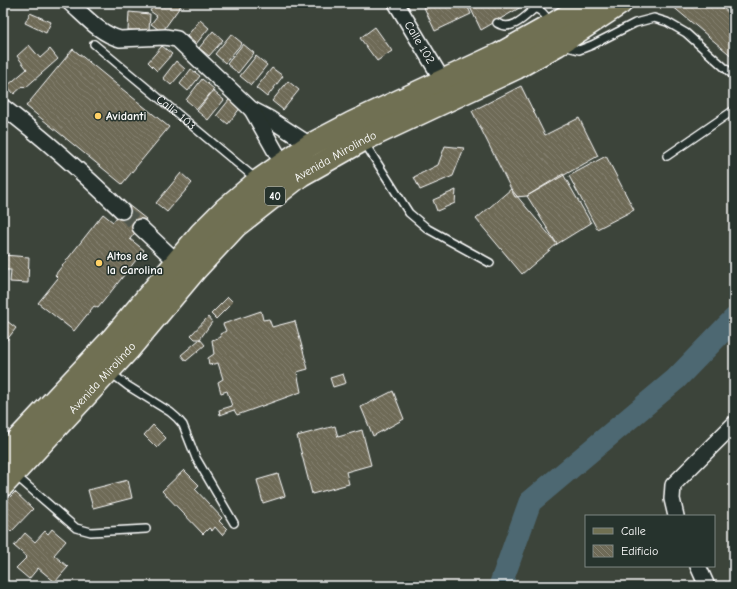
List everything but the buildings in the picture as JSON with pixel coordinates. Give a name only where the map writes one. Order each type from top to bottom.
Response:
[{"type":"main road","name":"Avenida Mirolindo","points":[[6,443],[112,339],[177,262],[225,209],[282,163],[310,145],[352,123],[500,54],[555,35],[622,3]]},
{"type":"main road","name":"Avenida Mirolindo","points":[[8,479],[129,349],[196,269],[236,226],[301,175],[363,140],[516,68],[555,35],[580,5]]},
{"type":"street","points":[[70,3],[105,34],[112,37],[120,39],[169,37],[177,39],[252,109],[310,145]]},
{"type":"street","name":"Calle 102","points":[[396,3],[443,81]]},
{"type":"street","points":[[3,107],[68,160],[122,211]]},
{"type":"street","points":[[252,109],[282,163]]},
{"type":"street","points":[[140,227],[177,262]]},
{"type":"street","points":[[676,515],[672,498],[673,485],[734,424]]},
{"type":"street","points":[[698,567],[707,586]]},
{"type":"lane","points":[[496,23],[500,26],[504,26],[520,22],[534,9],[536,9],[541,11],[555,35],[579,50],[635,23],[654,18],[667,22],[686,33],[734,76]]},
{"type":"lane","name":"Calle 103","points":[[94,44],[258,181]]},
{"type":"lane","points":[[667,156],[734,110]]},
{"type":"lane","points":[[363,140],[409,213],[428,230],[490,263]]},
{"type":"lane","points":[[109,371],[128,386],[170,412],[183,425],[196,458],[234,523]]},
{"type":"lane","points":[[8,479],[76,528],[91,532],[146,530]]},
{"type":"waterway","points":[[500,586],[530,502],[676,379],[734,319]]},
{"type":"tunnel","points":[[122,211],[140,227]]},
{"type":"place","name":"Avidanti","points":[[98,116]]},
{"type":"place","name":"Altos de la Carolina","points":[[99,263]]}]
